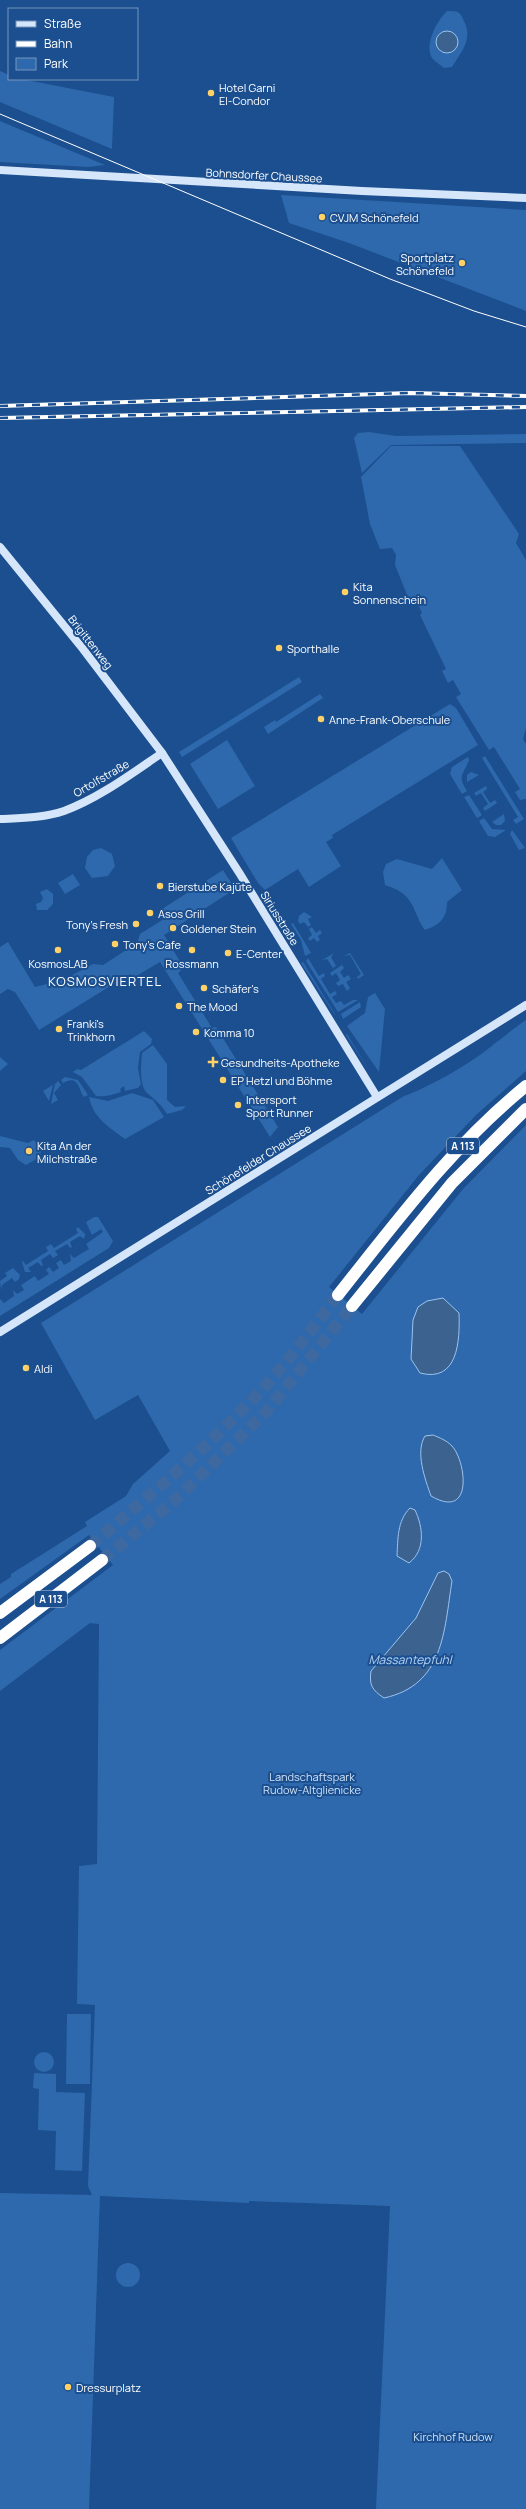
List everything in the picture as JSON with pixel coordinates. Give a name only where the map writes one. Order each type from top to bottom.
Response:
[{"type":"highway","name":"A 113","points":[[338,1295],[440,1170],[486,1122],[526,1086]]},
{"type":"highway","name":"A 113","points":[[352,1306],[452,1182],[526,1109]]},
{"type":"highway","name":"A 113","points":[[0,1613],[90,1546]]},
{"type":"highway","name":"A 113","points":[[0,1638],[102,1560]]},
{"type":"street","name":"Bohnsdorfer Chaussee","points":[[0,170],[362,192],[526,198]]},
{"type":"street","name":"Brigittenweg","points":[[0,547],[83,649],[162,753]]},
{"type":"street","name":"Ortolfstraße","points":[[0,819],[50,814],[64,811],[95,797],[162,753]]},
{"type":"street","name":"Siriusstraße","points":[[162,753],[240,874],[377,1096]]},
{"type":"street","name":"Schönefelder Chaussee","points":[[0,1332],[280,1159],[377,1096],[526,1004]]},
{"type":"green space","points":[[447,11],[460,13],[466,27],[467,39],[452,67],[444,68],[432,58],[430,46],[433,33],[439,21]]},
{"type":"green space","points":[[0,71],[8,75],[8,80],[26,80],[114,97],[112,149],[0,102]]},
{"type":"green space","points":[[0,121],[105,165],[88,167],[0,162]]},
{"type":"green space","name":"Sportplatz Schönefeld","points":[[281,195],[526,210],[526,311],[349,243],[289,223]]},
{"type":"green space","points":[[369,432],[396,436],[526,434],[526,443],[391,445],[362,473],[354,438],[358,433]]},
{"type":"green space","points":[[391,446],[460,446],[519,534],[516,543],[526,560],[526,728],[523,739],[526,744],[526,799],[520,800],[515,792],[520,789],[494,747],[489,750],[456,697],[461,694],[453,680],[448,683],[442,671],[446,669],[420,615],[422,613],[416,600],[410,602],[395,565],[396,555],[392,548],[380,549],[370,524],[361,477]]},
{"type":"green space","points":[[299,677],[302,682],[182,757],[179,752]]},
{"type":"green space","points":[[320,694],[323,698],[268,734],[264,727],[275,720],[276,722]]},
{"type":"green space","points":[[450,704],[456,708],[478,745],[332,835],[333,838],[326,842],[341,866],[309,887],[298,869],[265,890],[258,883],[231,838]]},
{"type":"green space","points":[[227,740],[255,786],[218,809],[190,764]]},
{"type":"green space","points":[[485,756],[524,819],[516,824],[513,820],[518,817],[482,758]]},
{"type":"green space","points":[[468,757],[469,760],[462,776],[462,782],[467,791],[462,794],[450,774],[452,767]]},
{"type":"green space","points":[[471,772],[479,775],[467,782],[467,775]]},
{"type":"green space","points":[[486,786],[487,789],[483,792],[490,803],[495,800],[497,803],[485,811],[483,808],[488,804],[481,793],[476,796],[474,793]]},
{"type":"green space","points":[[469,795],[482,815],[477,818],[464,797]]},
{"type":"green space","points":[[504,814],[505,821],[501,825],[496,825],[492,822]]},
{"type":"green space","points":[[484,818],[492,829],[506,830],[495,837],[488,836],[479,821]]},
{"type":"green space","points":[[512,830],[525,848],[519,850],[510,834]]},
{"type":"green space","points":[[101,848],[112,854],[115,866],[108,876],[92,878],[85,868],[87,857],[93,850]]},
{"type":"green space","points":[[442,858],[462,890],[447,902],[446,912],[442,920],[435,926],[425,930],[410,901],[398,890],[385,885],[383,872],[386,864],[397,859],[432,869]]},
{"type":"green space","points":[[223,870],[235,889],[164,935],[184,968],[178,973],[212,1028],[216,1027],[278,1127],[270,1137],[160,962],[133,978],[130,974],[39,1030],[15,992],[8,989],[0,994],[0,947],[8,942],[35,987],[63,980],[93,964],[103,965],[137,943],[140,934],[167,917],[162,909]]},
{"type":"green space","points":[[73,874],[80,885],[65,894],[58,883]]},
{"type":"green space","points":[[47,889],[53,894],[53,904],[47,910],[37,910],[36,904],[41,902],[43,898],[40,892]]},
{"type":"green space","points":[[304,912],[312,917],[308,919],[311,925],[308,927],[304,922],[300,924],[298,921],[299,916]]},
{"type":"green space","points":[[293,923],[311,953],[305,956],[301,940],[291,924]]},
{"type":"green space","points":[[312,927],[316,933],[320,930],[322,933],[318,936],[320,940],[317,942],[314,938],[310,941],[308,938],[312,935],[309,929]]},
{"type":"green space","points":[[334,953],[331,957],[336,966],[333,968],[327,959],[322,960]]},
{"type":"green space","points":[[350,953],[364,975],[358,979],[357,977],[361,974],[350,955],[344,956]]},
{"type":"green space","points":[[308,958],[319,976],[324,973],[325,976],[321,979],[330,994],[335,991],[337,994],[332,997],[336,1003],[341,1001],[344,1005],[353,1000],[358,1000],[338,1012],[306,961]]},
{"type":"green space","points":[[303,962],[335,1014],[335,1015],[301,963]]},
{"type":"green space","points":[[342,965],[344,968],[340,972],[344,978],[348,975],[351,979],[346,982],[350,988],[347,991],[343,984],[338,986],[336,983],[340,980],[336,973],[332,976],[330,973]]},
{"type":"green space","points":[[375,993],[385,1009],[379,1072],[347,1026],[365,1013],[368,997]]},
{"type":"green space","points":[[360,1002],[361,1007],[343,1019],[341,1014]]},
{"type":"green space","name":"Landschaftspark Rudow-Altglienicke","points":[[526,1020],[526,1071],[476,1115],[419,1175],[329,1287],[362,1314],[463,1189],[526,1125],[526,2509],[376,2509],[390,2206],[249,2201],[249,2203],[100,2196],[89,2509],[0,2509],[0,2193],[92,2195],[88,2186],[95,2005],[77,2004],[79,1866],[97,1864],[99,1624],[90,1623],[0,1691],[0,1650],[113,1565],[89,1535],[0,1599],[0,1584],[11,1577],[11,1574],[87,1526],[85,1522],[126,1496],[133,1484],[170,1451],[138,1395],[95,1420],[41,1323],[404,1096],[426,1087],[463,1066]]},
{"type":"green space","points":[[144,1031],[152,1039],[151,1044],[140,1052],[138,1068],[141,1084],[138,1088],[125,1091],[124,1086],[120,1089],[121,1092],[109,1096],[96,1096],[82,1077],[73,1072],[77,1069],[81,1070]]},
{"type":"green space","points":[[347,1034],[369,1070],[346,1035]]},
{"type":"green space","points":[[153,1045],[167,1064],[167,1100],[175,1107],[186,1106],[182,1110],[167,1114],[144,1089],[141,1074],[142,1053]]},
{"type":"green space","points":[[0,1057],[8,1064],[0,1071]]},
{"type":"green space","points":[[65,1077],[78,1080],[88,1095],[84,1097],[75,1081],[72,1080],[63,1083],[61,1080]]},
{"type":"green space","points":[[58,1081],[61,1085],[54,1093],[58,1100],[51,1104],[55,1084]]},
{"type":"green space","points":[[53,1085],[49,1101],[43,1091]]},
{"type":"green space","points":[[132,1093],[153,1100],[164,1117],[125,1139],[102,1121],[94,1111],[89,1097],[108,1101]]},
{"type":"green space","points":[[0,1136],[28,1143],[34,1140],[41,1150],[40,1157],[26,1165],[18,1160],[10,1148],[0,1147]]},
{"type":"green space","points":[[94,1217],[98,1217],[113,1241],[109,1248],[0,1316],[0,1299],[4,1303],[14,1296],[13,1290],[17,1294],[24,1290],[21,1285],[35,1276],[38,1281],[49,1274],[46,1270],[49,1267],[53,1272],[59,1268],[56,1263],[61,1260],[64,1265],[71,1261],[70,1254],[74,1258],[89,1249],[86,1244],[103,1232],[101,1229],[92,1235],[86,1222]]},
{"type":"green space","points":[[78,1227],[85,1234],[84,1239],[80,1236],[70,1242],[72,1247],[70,1248],[67,1244],[55,1251],[58,1255],[53,1258],[50,1254],[41,1260],[43,1265],[41,1266],[38,1262],[28,1268],[31,1272],[25,1272],[23,1261],[26,1265],[48,1251],[46,1247],[51,1244],[54,1248],[78,1233],[76,1229]]},
{"type":"green space","points":[[13,1268],[20,1275],[19,1279],[15,1282],[12,1278],[2,1285],[1,1290],[0,1281],[7,1276],[5,1273]]},
{"type":"green space","points":[[67,2014],[91,2014],[90,2084],[66,2084]]},
{"type":"green space","points":[[44,2052],[51,2055],[54,2062],[51,2069],[44,2072],[37,2069],[34,2062],[37,2055]]},
{"type":"green space","points":[[34,2073],[56,2074],[56,2092],[85,2093],[82,2171],[55,2170],[56,2131],[38,2130],[39,2089],[33,2088]]},
{"type":"green space","points":[[128,2263],[136,2267],[140,2275],[136,2283],[128,2287],[120,2283],[116,2275],[120,2267]]},
{"type":"water","points":[[447,31],[455,34],[458,42],[455,50],[447,53],[439,50],[436,42],[439,34]]},
{"type":"water","points":[[443,1298],[459,1313],[459,1336],[454,1357],[449,1366],[442,1372],[433,1374],[420,1373],[411,1359],[413,1320],[418,1307],[427,1301]]},
{"type":"water","points":[[433,1435],[452,1446],[457,1453],[461,1464],[463,1486],[460,1495],[454,1501],[445,1502],[431,1496],[426,1482],[421,1458],[422,1442],[425,1436]]},
{"type":"water","points":[[410,1508],[415,1510],[418,1517],[421,1538],[418,1552],[409,1563],[397,1556],[400,1524]]},
{"type":"water","name":"Massantepfuhl","points":[[444,1571],[449,1574],[452,1581],[443,1637],[438,1653],[430,1668],[419,1681],[404,1691],[384,1698],[372,1687],[370,1680],[371,1671],[416,1618],[438,1573]]},
{"type":"tunnel","points":[[90,1546],[193,1457],[251,1401],[285,1363],[338,1295]]},
{"type":"tunnel","points":[[102,1560],[174,1501],[266,1412],[352,1306]]},
{"type":"tram line","points":[[0,114],[390,279],[474,311],[526,327]]},
{"type":"railway","points":[[0,406],[410,393],[526,396]]},
{"type":"railway","points":[[0,418],[526,407]]},
{"type":"place","name":"Hotel Garni El-Condor","points":[[211,93]]},
{"type":"place","name":"CVJM Schönefeld","points":[[322,217]]},
{"type":"place","name":"Sportplatz Schönefeld","points":[[462,263]]},
{"type":"place","name":"Kita Sonnenschein","points":[[345,592]]},
{"type":"place","name":"Sporthalle","points":[[279,648]]},
{"type":"place","name":"Anne-Frank-Oberschule","points":[[321,719]]},
{"type":"place","name":"Bierstube Kajüte","points":[[160,886]]},
{"type":"place","name":"Asos Grill","points":[[150,913]]},
{"type":"place","name":"Tony's Fresh","points":[[136,924]]},
{"type":"place","name":"Goldener Stein","points":[[173,928]]},
{"type":"place","name":"Tony's Cafe","points":[[115,944]]},
{"type":"place","name":"KosmosLAB","points":[[58,950]]},
{"type":"place","name":"Rossmann","points":[[192,950]]},
{"type":"place","name":"E-Center","points":[[228,953]]},
{"type":"place","name":"Schäfer's","points":[[204,988]]},
{"type":"place","name":"The Mood","points":[[179,1006]]},
{"type":"place","name":"Franki's Trinkhorn","points":[[59,1029]]},
{"type":"place","name":"Komma 10","points":[[196,1032]]},
{"type":"place","name":"Gesundheits-Apotheke","points":[[213,1062]]},
{"type":"place","name":"EP Hetzl und Böhme","points":[[223,1080]]},
{"type":"place","name":"Intersport Sport Runner","points":[[238,1105]]},
{"type":"place","name":"Kita An der Milchstraße","points":[[29,1151]]},
{"type":"place","name":"Aldi","points":[[26,1368]]},
{"type":"place","name":"Dressurplatz","points":[[68,2387]]},
{"type":"district","name":"KOSMOSVIERTEL","points":[[105,981]]},
{"type":"park label","name":"Kirchhof Rudow","points":[[453,2436]]}]
